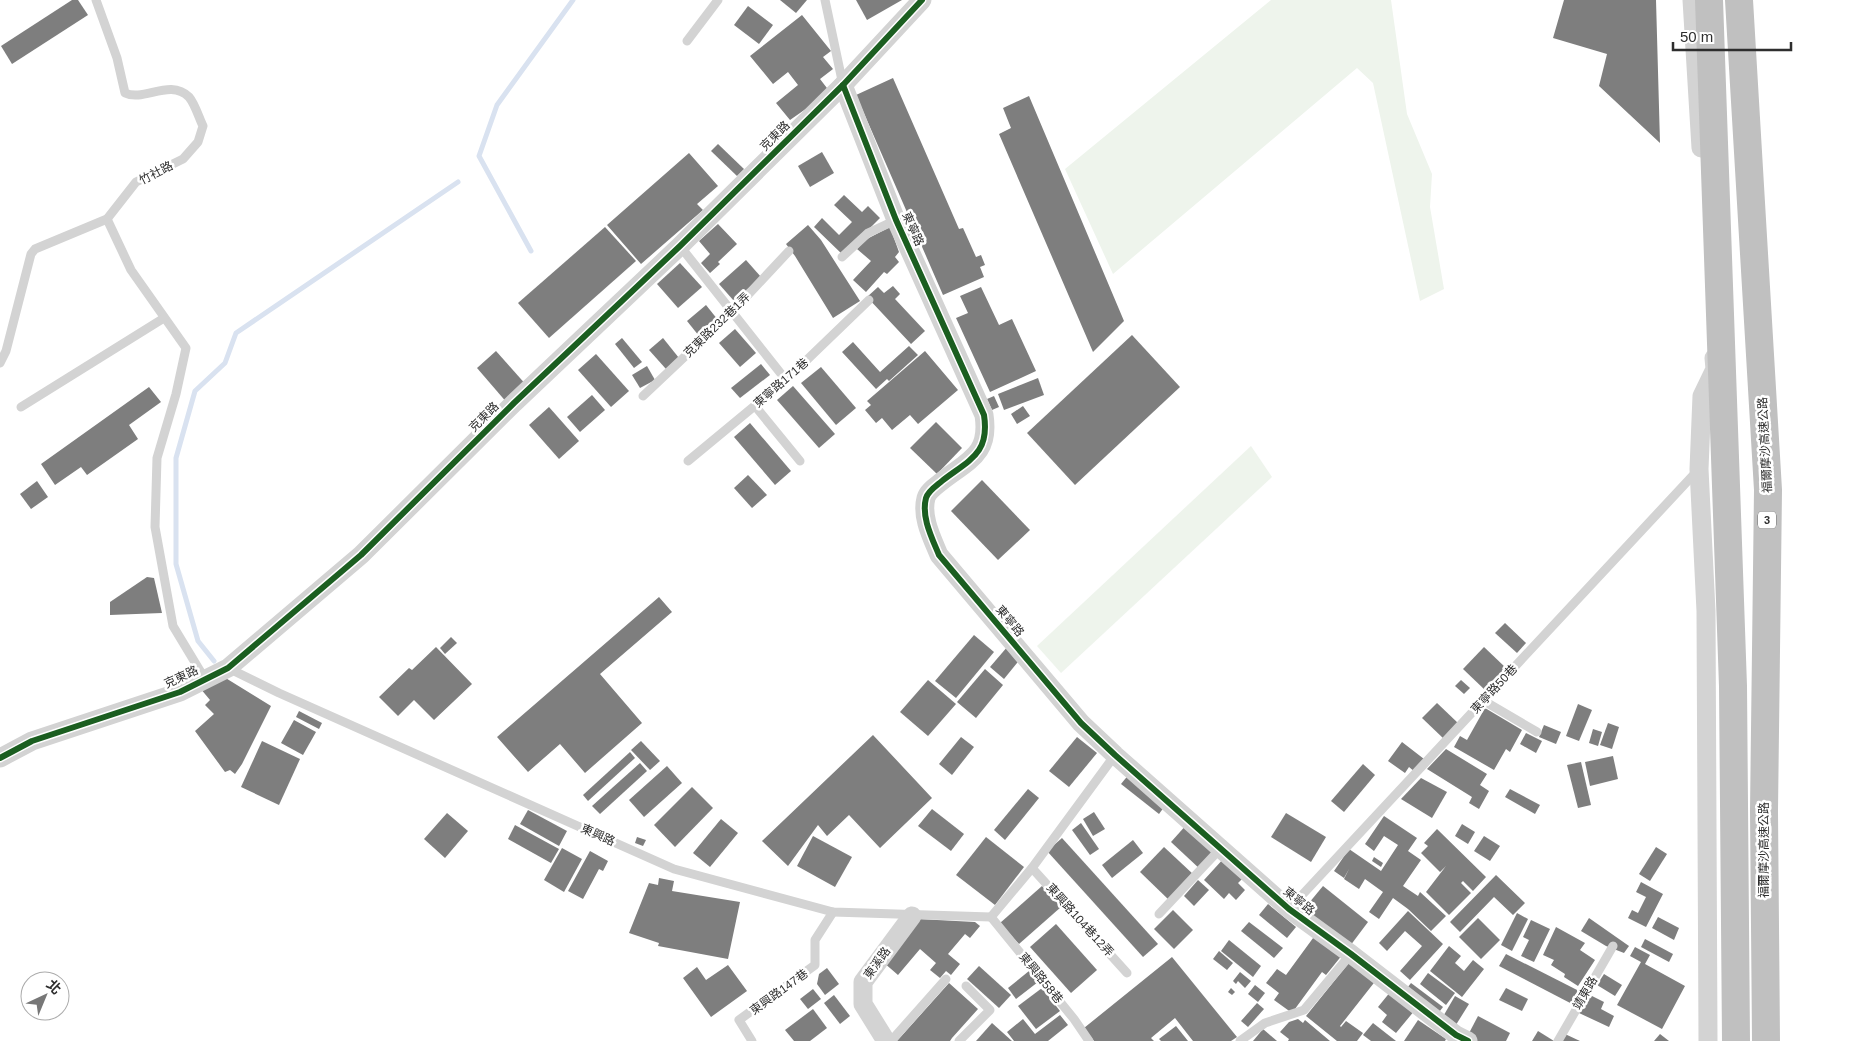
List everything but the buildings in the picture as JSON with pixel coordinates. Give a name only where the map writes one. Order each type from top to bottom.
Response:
[{"type":"highway","points":[[1709,0],[1733,686],[1736,1041]]},
{"type":"highway","name":"福爾摩沙高速公路","points":[[1739,0],[1768,490],[1764,810],[1766,1041]]},
{"type":"street","name":"克東路","points":[[0,758],[32,741],[180,692],[228,668],[361,554],[514,403],[680,246],[843,84],[922,0]]},
{"type":"street","points":[[1692,0],[1715,369],[1702,396],[1699,469],[1706,611],[1708,1041]]},
{"type":"street","name":"東寧路","points":[[843,84],[896,220],[984,415],[986,428],[985,442],[977,455],[928,493],[926,500],[928,531],[939,554],[1082,723],[1115,755],[1289,909],[1351,954],[1459,1039]]},
{"type":"street","name":"東溪路","points":[[886,1041],[863,1004],[863,982],[912,916]]},
{"type":"lane","name":"竹社路","points":[[96,0],[114,49],[125,93],[131,96],[158,90],[174,90],[189,97],[203,126],[198,142],[183,159],[136,182],[107,219]]},
{"type":"lane","points":[[687,41],[718,0]]},
{"type":"lane","points":[[825,0],[843,84]]},
{"type":"lane","points":[[0,363],[6,351],[31,254],[41,244],[107,219],[131,270],[186,348],[176,394],[157,458],[155,527],[173,626],[205,679]]},
{"type":"lane","points":[[842,257],[868,233],[896,220]]},
{"type":"lane","points":[[680,246],[786,380]]},
{"type":"lane","name":"克東路232巷1弄","points":[[643,396],[732,312],[789,251]]},
{"type":"lane","name":"東寧路171巷","points":[[688,460],[786,380],[869,300]]},
{"type":"lane","points":[[21,407],[164,318]]},
{"type":"lane","points":[[755,406],[800,461]]},
{"type":"lane","name":"東寧路50巷","points":[[1289,909],[1699,469]]},
{"type":"lane","name":"東興路","points":[[228,668],[279,693],[674,869],[833,912],[991,917]]},
{"type":"lane","points":[[1484,700],[1537,732]]},
{"type":"lane","points":[[991,917],[1032,868],[1115,755]]},
{"type":"lane","points":[[1160,914],[1221,848]]},
{"type":"lane","name":"東興路104巷12弄","points":[[1032,868],[1127,973]]},
{"type":"lane","name":"東興路147巷","points":[[752,1041],[739,1020],[815,966],[815,940],[833,912]]},
{"type":"lane","name":"東興路58巷","points":[[991,917],[1074,1019],[1089,1041]]},
{"type":"lane","name":"靖東路","points":[[1558,1041],[1613,946]]},
{"type":"lane","points":[[1240,1041],[1265,1023],[1304,1010],[1351,954]]},
{"type":"lane","points":[[891,1041],[946,979]]},
{"type":"lane","points":[[959,1041],[990,1010],[966,986]]},
{"type":"shaded area","points":[[1271,0],[1391,0],[1407,114],[1432,174],[1430,207],[1444,289],[1420,301],[1373,83],[1357,68],[1113,274],[1065,169]]},
{"type":"shaded area","points":[[1251,446],[1272,477],[1061,673],[1037,646]]},
{"type":"waterway","points":[[531,251],[479,156],[497,105],[573,0]]},
{"type":"waterway","points":[[214,661],[198,641],[176,564],[176,458],[195,391],[225,363],[236,333],[458,182]]},
{"type":"cycle path","points":[[0,758],[32,741],[180,692],[228,668],[361,555],[514,403],[680,246],[843,85],[922,0]]},
{"type":"cycle path","points":[[843,85],[896,220],[984,415],[984,439],[975,455],[932,489],[926,498],[926,520],[939,555],[1081,723],[1115,755],[1289,909],[1456,1035],[1468,1041]]}]
